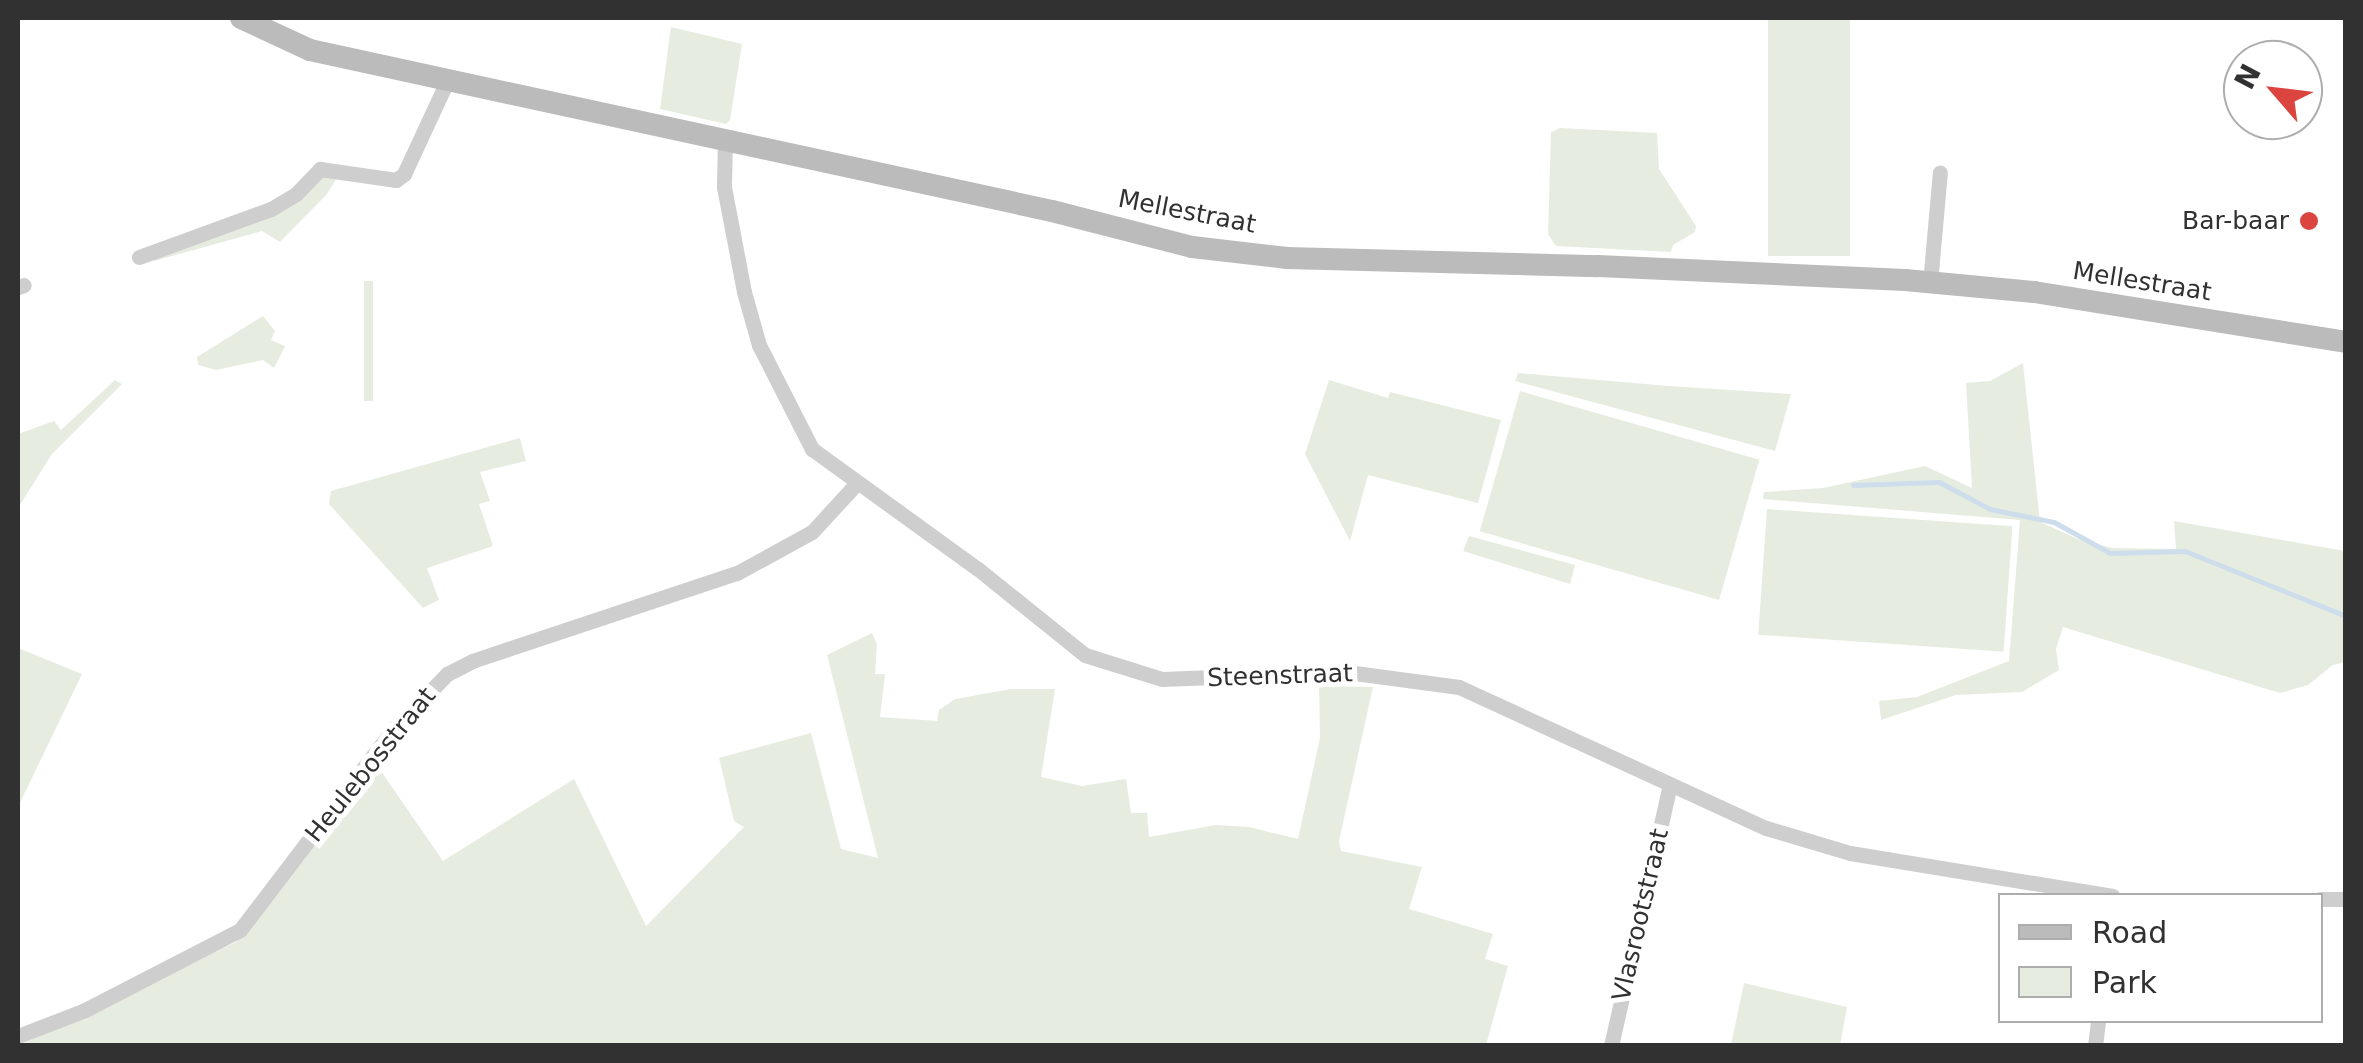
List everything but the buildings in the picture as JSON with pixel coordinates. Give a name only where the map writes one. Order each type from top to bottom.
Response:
[{"type":"street","name":"Mellestraat","points":[[241,18],[310,50],[725,138],[1192,247],[1287,258],[1598,266],[1930,283],[2034,292],[2346,342]]},
{"type":"street","points":[[139,257],[271,209],[296,194],[320,169],[396,180],[404,174],[450,77]]},
{"type":"street","name":"Steenstraat","points":[[725,138],[724,187],[759,344],[812,449],[978,569],[1061,640],[1118,668],[1162,679],[1348,672],[1459,687],[1766,828],[1850,853],[2094,893]]},
{"type":"street","points":[[1930,283],[1940,172]]},
{"type":"street","name":"Heulebosstraat","points":[[18,1036],[85,1010],[240,930],[391,732],[447,674],[472,661],[613,618],[737,573],[812,532],[856,484]]},
{"type":"street","name":"Vlasrootstraat","points":[[1612,1046],[1670,785]]},
{"type":"green space","points":[[1768,18],[1850,18],[1850,256],[1768,256]]},
{"type":"green space","points":[[671,27],[742,44],[730,120],[726,124],[660,109]]},
{"type":"green space","points":[[1560,128],[1657,133],[1659,169],[1696,226],[1695,232],[1673,245],[1671,252],[1556,246],[1548,234],[1551,132]]},
{"type":"green space","points":[[325,174],[336,179],[327,194],[280,242],[262,231],[154,261],[152,254],[215,233]]},
{"type":"green space","points":[[364,281],[373,281],[373,401],[364,401]]},
{"type":"green space","points":[[263,316],[275,331],[271,340],[285,346],[274,368],[263,360],[216,370],[198,365],[197,357]]},
{"type":"green space","points":[[2023,363],[2040,522],[2080,540],[2113,548],[2176,549],[2174,521],[2345,551],[2345,662],[2333,665],[2308,685],[2280,693],[2063,627],[2056,649],[2059,670],[2022,692],[1956,695],[1881,720],[1879,701],[1917,697],[2009,661],[2020,520],[1763,499],[1764,492],[1823,488],[1925,466],[1972,488],[1966,383],[1990,381]]},
{"type":"green space","points":[[1518,373],[1791,394],[1775,451],[1515,381]]},
{"type":"green space","points":[[115,380],[122,384],[52,454],[18,508],[18,434],[54,421],[61,430]]},
{"type":"green space","points":[[1329,380],[1388,398],[1390,392],[1501,420],[1478,503],[1368,475],[1350,541],[1305,454]]},
{"type":"green space","points":[[1520,391],[1759,460],[1719,600],[1480,531]]},
{"type":"green space","points":[[520,438],[526,461],[480,472],[490,501],[479,504],[493,546],[427,568],[439,600],[423,608],[329,504],[331,491]]},
{"type":"green space","points":[[1767,509],[2012,526],[2004,652],[1758,635]]},
{"type":"green space","points":[[1469,536],[1575,565],[1570,584],[1463,551]]},
{"type":"green space","points":[[872,633],[877,644],[875,674],[885,674],[880,717],[937,721],[939,710],[955,699],[1011,689],[1055,689],[1041,777],[1082,786],[1126,779],[1131,813],[1147,813],[1149,837],[1216,825],[1249,827],[1298,839],[1320,738],[1319,686],[1373,687],[1339,841],[1341,851],[1422,867],[1409,909],[1493,934],[1485,959],[1508,966],[1486,1045],[18,1046],[236,942],[376,764],[443,861],[574,779],[646,926],[744,827],[734,821],[719,758],[811,733],[841,849],[878,858],[827,655]]},
{"type":"green space","points":[[18,648],[82,674],[18,807]]},
{"type":"green space","points":[[1744,983],[1847,1007],[1840,1045],[1731,1045]]},
{"type":"waterway","points":[[1853,485],[1939,482],[1990,509],[2054,522],[2110,553],[2185,551],[2346,616]]},
{"type":"place","name":"Bar-baar","points":[[2309,221]]}]
